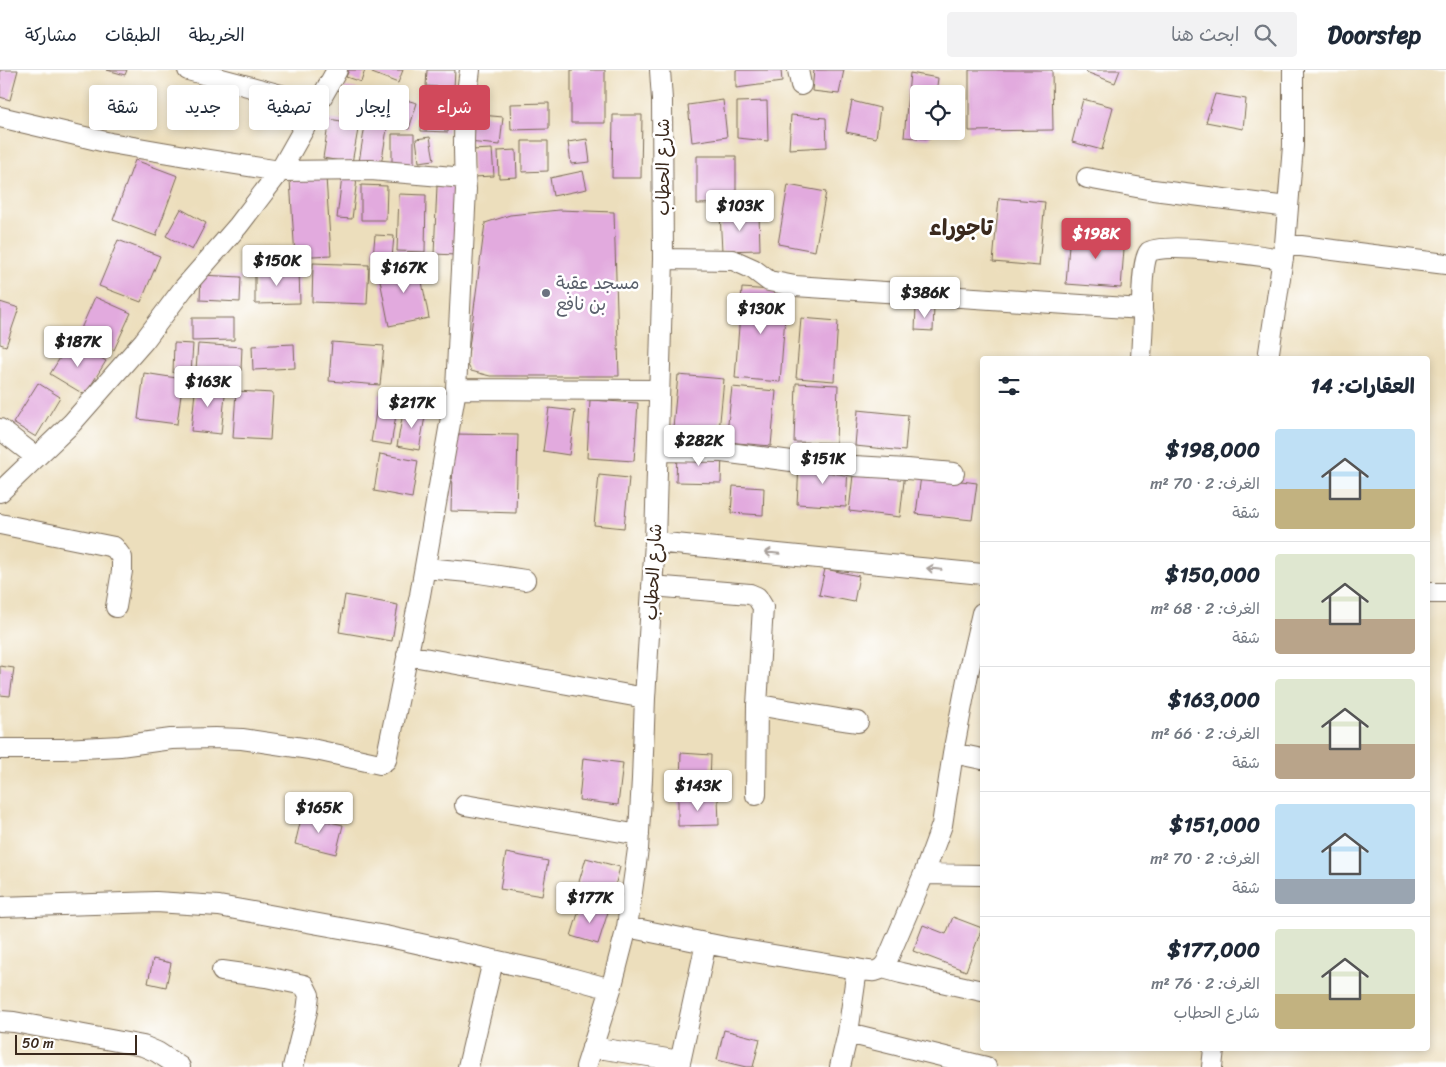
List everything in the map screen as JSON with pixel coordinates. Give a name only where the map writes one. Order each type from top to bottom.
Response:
[{"type":"street","points":[[188,70],[249,86]]},
{"type":"street","points":[[328,85],[336,70]]},
{"type":"street","points":[[0,749],[63,749],[120,746],[171,739],[215,738],[242,739],[316,750],[380,764],[386,760],[425,568],[456,389],[466,189],[463,158],[466,97],[470,70]]},
{"type":"street","name":"شارع الحطاب","points":[[586,1067],[611,989],[627,927],[639,835],[655,542],[658,451],[663,258],[662,100],[660,70]]},
{"type":"street","points":[[1268,356],[1284,251],[1294,146],[1293,70]]},
{"type":"street","points":[[0,118],[110,143],[280,171],[371,170],[465,178]]},
{"type":"street","points":[[0,492],[72,423],[144,341],[183,289],[238,226],[280,171],[303,130]]},
{"type":"street","points":[[1086,178],[1153,190],[1288,207]]},
{"type":"street","points":[[1140,356],[1143,319],[1142,286],[1146,258],[1149,252],[1156,249],[1193,248],[1284,251],[1446,264]]},
{"type":"street","points":[[663,258],[733,260],[753,269],[773,283],[796,286],[1142,308]]},
{"type":"street","points":[[456,389],[659,390]]},
{"type":"street","points":[[0,429],[36,457]]},
{"type":"street","points":[[658,451],[722,452],[799,462],[812,459],[854,466],[954,473]]},
{"type":"street","points":[[0,524],[114,547],[122,558],[122,571],[116,607]]},
{"type":"street","points":[[655,542],[980,574]]},
{"type":"street","points":[[425,568],[525,580]]},
{"type":"street","points":[[652,586],[750,594],[757,597],[763,608],[757,705],[756,795]]},
{"type":"street","points":[[1430,593],[1446,593]]},
{"type":"street","points":[[627,927],[706,943],[858,969],[876,971],[883,968],[924,874],[942,824],[953,753],[976,671],[980,632]]},
{"type":"street","points":[[407,655],[645,698]]},
{"type":"street","points":[[757,705],[825,718],[858,722]]},
{"type":"street","points":[[953,753],[980,759]]},
{"type":"street","points":[[465,804],[639,835]]},
{"type":"street","points":[[924,874],[980,875]]},
{"type":"street","points":[[0,907],[156,902],[219,906],[385,936],[556,974],[611,989]]},
{"type":"street","points":[[592,1047],[679,1064],[706,943]]},
{"type":"street","points":[[468,1067],[493,961]]},
{"type":"street","points":[[883,968],[980,991]]},
{"type":"street","points":[[840,1067],[848,1033],[858,969]]},
{"type":"street","points":[[222,971],[304,985],[309,995],[307,1011],[293,1067]]},
{"type":"street","points":[[0,1021],[143,1046],[157,1052],[180,1067]]},
{"type":"street","points":[[848,1033],[986,1067]]},
{"type":"street","points":[[1212,1067],[1214,1051]]},
{"type":"building","points":[[0,70],[18,70],[10,100],[0,97]]},
{"type":"building","points":[[107,70],[127,70],[125,75]]},
{"type":"building","points":[[349,70],[365,70],[361,82],[346,77]]},
{"type":"building","points":[[374,70],[403,70],[398,83],[372,73]]},
{"type":"building","points":[[427,70],[455,70],[454,85],[426,85]]},
{"type":"building","points":[[571,70],[605,70],[605,123],[571,123]]},
{"type":"building","points":[[736,70],[781,70],[782,82],[736,88]]},
{"type":"building","points":[[814,70],[844,70],[839,94],[812,91]]},
{"type":"building","points":[[969,70],[1052,70],[1053,130],[969,131]]},
{"type":"building","points":[[1087,70],[1120,70],[1115,83],[1086,72]]},
{"type":"building","points":[[910,73],[938,78],[937,85],[910,85],[910,137],[904,137]]},
{"type":"building","points":[[1215,94],[1246,99],[1243,129],[1206,122]]},
{"type":"building","points":[[1083,99],[1113,107],[1102,150],[1072,142]]},
{"type":"building","points":[[723,100],[727,137],[692,142],[688,105]]},
{"type":"building","points":[[409,101],[417,103],[409,129]]},
{"type":"building","points":[[767,101],[768,141],[737,138],[737,102]]},
{"type":"building","points":[[852,101],[880,108],[876,138],[846,132]]},
{"type":"building","points":[[549,103],[549,129],[511,130],[510,104]]},
{"type":"building","points":[[613,115],[642,115],[641,178],[612,178]]},
{"type":"building","points":[[791,115],[826,118],[827,147],[789,149]]},
{"type":"building","points":[[490,116],[503,117],[500,145],[468,142],[469,130],[490,130]]},
{"type":"building","points":[[329,119],[339,121],[339,130],[358,130],[352,163],[323,158],[327,130],[329,130]]},
{"type":"building","points":[[364,130],[387,130],[381,165],[359,162]]},
{"type":"building","points":[[421,130],[448,130],[448,132]]},
{"type":"building","points":[[392,134],[414,134],[414,165],[392,165]]},
{"type":"building","points":[[430,137],[434,160],[419,162],[416,139]]},
{"type":"building","points":[[587,139],[590,162],[571,164],[568,142]]},
{"type":"building","points":[[522,141],[548,141],[548,171],[522,172]]},
{"type":"building","points":[[492,149],[494,176],[473,177],[471,150]]},
{"type":"building","points":[[516,150],[517,177],[499,178],[498,151]]},
{"type":"building","points":[[697,156],[736,156],[736,203],[697,204]]},
{"type":"building","points":[[135,160],[178,176],[156,236],[113,220]]},
{"type":"building","points":[[583,171],[587,189],[553,196],[550,178]]},
{"type":"building","points":[[326,177],[331,255],[295,257],[290,180]]},
{"type":"building","points":[[342,177],[357,179],[352,219],[337,218]]},
{"type":"building","points":[[361,185],[387,186],[386,220],[361,220]]},
{"type":"building","points":[[788,185],[826,192],[815,251],[778,244]]},
{"type":"building","points":[[437,186],[459,187],[456,255],[434,254]]},
{"type":"building","points":[[399,194],[426,195],[425,252],[397,251]]},
{"type":"building","points":[[999,198],[1045,202],[1039,266],[993,262]]},
{"type":"building","points":[[181,209],[206,223],[192,250],[166,236]]},
{"type":"building","name":"مسجد عقبة بن نافع","points":[[559,210],[614,212],[619,376],[490,376],[471,371],[467,363],[485,223],[510,215]]},
{"type":"building","points":[[759,213],[760,250],[722,251],[720,214]]},
{"type":"building","points":[[1070,232],[1125,236],[1121,288],[1066,284]]},
{"type":"building","points":[[375,235],[394,236],[392,258],[373,257]]},
{"type":"building","points":[[118,240],[160,256],[141,302],[99,286]]},
{"type":"building","points":[[418,261],[429,318],[389,326],[378,270]]},
{"type":"building","points":[[313,263],[369,265],[367,304],[312,302]]},
{"type":"building","points":[[299,270],[300,303],[255,304],[255,271]]},
{"type":"building","points":[[201,275],[241,277],[240,302],[200,300]]},
{"type":"building","points":[[742,288],[787,291],[780,382],[735,378]]},
{"type":"building","points":[[95,297],[131,313],[114,350],[79,333]]},
{"type":"building","points":[[0,302],[19,308],[6,346],[0,344]]},
{"type":"building","points":[[916,307],[934,307],[933,331],[915,330]]},
{"type":"building","points":[[192,318],[234,318],[234,340],[192,341]]},
{"type":"building","points":[[801,318],[838,321],[834,381],[796,378]]},
{"type":"building","points":[[71,340],[106,361],[85,395],[50,374]]},
{"type":"building","points":[[332,342],[384,346],[380,385],[329,381]]},
{"type":"building","points":[[174,343],[193,344],[191,373],[173,373]]},
{"type":"building","points":[[198,344],[242,347],[241,371],[196,369]]},
{"type":"building","points":[[294,344],[295,368],[253,370],[252,346]]},
{"type":"building","points":[[144,373],[183,379],[177,424],[138,419]]},
{"type":"building","points":[[678,375],[724,379],[718,442],[672,438]]},
{"type":"building","points":[[196,382],[226,385],[221,434],[191,431]]},
{"type":"building","points":[[38,383],[60,397],[36,437],[13,423]]},
{"type":"building","points":[[796,383],[838,385],[836,443],[794,442]]},
{"type":"building","points":[[732,387],[776,391],[771,446],[726,442]]},
{"type":"building","points":[[236,391],[273,393],[270,440],[233,438]]},
{"type":"building","points":[[379,394],[399,397],[391,445],[371,442]]},
{"type":"building","points":[[590,400],[638,403],[634,461],[587,458]]},
{"type":"building","points":[[404,407],[426,411],[419,450],[397,446]]},
{"type":"building","points":[[549,408],[575,411],[569,455],[543,451]]},
{"type":"building","points":[[858,410],[908,415],[905,451],[855,446]]},
{"type":"building","points":[[453,434],[518,435],[516,513],[451,511]]},
{"type":"building","points":[[677,451],[722,452],[721,483],[676,482]]},
{"type":"building","points":[[380,454],[418,461],[412,498],[374,491]]},
{"type":"building","points":[[799,464],[848,466],[846,507],[797,504]]},
{"type":"building","points":[[854,466],[905,472],[900,517],[849,511]]},
{"type":"building","points":[[599,475],[629,478],[624,528],[594,525]]},
{"type":"building","points":[[921,476],[977,483],[972,520],[916,514]]},
{"type":"building","points":[[733,486],[764,488],[763,515],[731,513]]},
{"type":"building","points":[[825,569],[859,576],[854,602],[819,595]]},
{"type":"building","points":[[345,595],[398,605],[392,641],[339,632]]},
{"type":"building","points":[[0,666],[14,668],[10,696],[0,695]]},
{"type":"building","points":[[681,753],[711,755],[710,783],[680,782]]},
{"type":"building","points":[[583,758],[623,763],[618,805],[579,800]]},
{"type":"building","points":[[718,797],[719,825],[678,826],[678,798]]},
{"type":"building","points":[[302,815],[343,825],[336,854],[295,844]]},
{"type":"building","points":[[506,853],[548,861],[542,896],[500,889]]},
{"type":"building","points":[[586,858],[620,867],[613,894],[578,885]]},
{"type":"building","points":[[581,904],[608,912],[598,944],[571,936]]},
{"type":"building","points":[[953,917],[980,927],[980,933],[966,971],[913,951],[923,925],[946,934]]},
{"type":"building","points":[[153,959],[171,963],[166,987],[148,983]]},
{"type":"building","points":[[724,1030],[760,1039],[753,1067],[717,1060]]},
{"type":"place","name":"مسجد عقبة بن نافع","points":[[546,293]]},
{"type":"district","name":"تاجوراء","points":[[961,227]]}]
